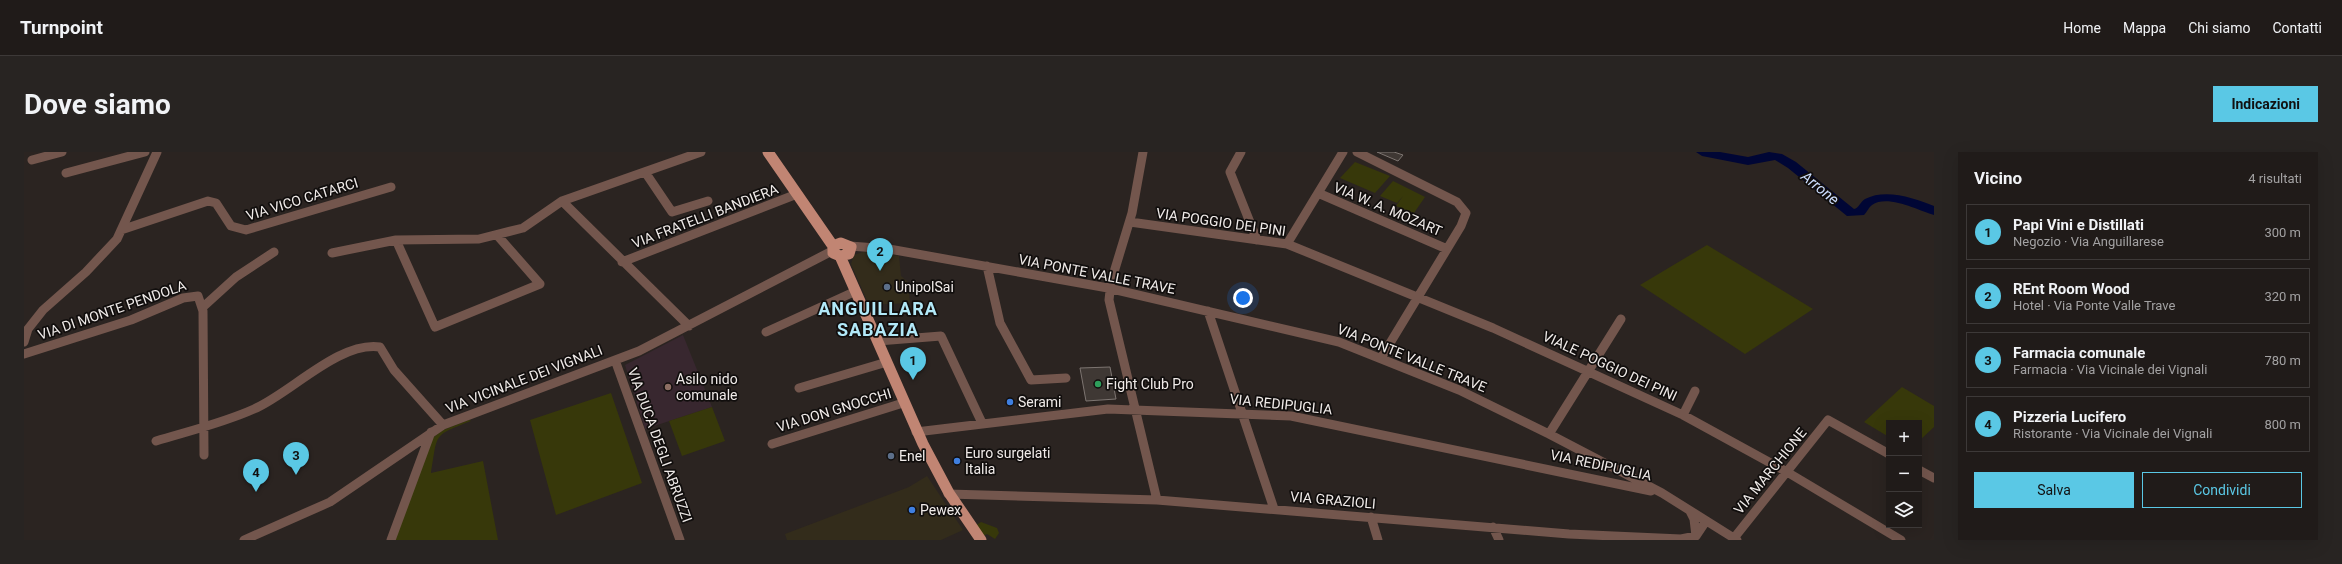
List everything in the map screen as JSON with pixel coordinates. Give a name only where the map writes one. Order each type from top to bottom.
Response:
[{"type":"main road","points":[[768,152],[826,236],[844,251],[856,291],[916,432],[948,494],[981,540]]},
{"type":"street","points":[[32,160],[62,152]]},
{"type":"street","points":[[66,173],[145,152]]},
{"type":"street","points":[[24,342],[28,328],[43,310],[101,257],[117,239],[157,152]]},
{"type":"street","points":[[332,253],[396,240],[464,240],[498,235],[523,228],[562,201],[701,152]]},
{"type":"street","points":[[1143,152],[1130,222],[1115,272],[1108,288],[1109,300],[1137,409],[1158,500]]},
{"type":"street","points":[[1241,152],[1230,172],[1243,209],[1257,240]]},
{"type":"street","points":[[1287,244],[1343,152]]},
{"type":"street","points":[[1357,152],[1463,206],[1466,216],[1380,358]]},
{"type":"street","points":[[645,172],[672,212],[708,201]]},
{"type":"street","name":"VIA VICO CATARCI","points":[[121,230],[208,201],[216,203],[232,228],[239,231],[246,230],[391,187]]},
{"type":"street","name":"VIA W. A. MOZART","points":[[1318,193],[1447,249]]},
{"type":"street","name":"VIA FRATELLI BANDIERA","points":[[622,262],[797,194]]},
{"type":"street","points":[[562,201],[622,262],[689,326]]},
{"type":"street","name":"VIA POGGIO DEI PINI","points":[[1130,222],[1287,244],[1417,298]]},
{"type":"street","points":[[396,240],[435,327],[539,285],[498,235]]},
{"type":"street","name":"VIA PONTE VALLE TRAVE","points":[[844,251],[987,266],[1108,288],[1299,331],[1339,342],[1459,390],[1549,434],[1662,493],[1735,539]]},
{"type":"street","name":"VIA VICINALE DEI VIGNALI","points":[[244,540],[330,502],[443,424],[615,360],[689,326],[822,258],[844,251]]},
{"type":"street","points":[[202,307],[215,293],[245,270],[274,252]]},
{"type":"street","points":[[987,266],[1000,323],[1031,380],[1066,378]]},
{"type":"street","points":[[766,332],[856,291]]},
{"type":"street","name":"VIA DI MONTE PENDOLA","points":[[24,354],[131,320],[190,296],[198,296],[202,307],[204,455]]},
{"type":"street","name":"VIALE POGGIO DEI PINI","points":[[1417,298],[1493,328],[1589,370],[1683,414],[1787,472],[1900,540]]},
{"type":"street","points":[[1208,311],[1274,509]]},
{"type":"street","points":[[1549,434],[1621,319]]},
{"type":"street","points":[[878,341],[941,336],[982,423]]},
{"type":"street","points":[[156,441],[270,403],[340,356],[373,346],[380,347],[394,370],[443,424]]},
{"type":"street","name":"VIA DUCA DEGLI ABRUZZI","points":[[615,360],[680,540]]},
{"type":"street","points":[[799,388],[887,362]]},
{"type":"street","points":[[1683,414],[1695,391]]},
{"type":"street","name":"VIA DON GNOCCHI","points":[[772,444],[903,403]]},
{"type":"street","name":"VIA REDIPUGLIA","points":[[916,432],[1108,409],[1242,414],[1313,419],[1662,493]]},
{"type":"street","name":"VIA MARCHIONE","points":[[1735,539],[1828,420],[1886,452]]},
{"type":"street","points":[[391,540],[431,432]]},
{"type":"street","points":[[1922,472],[1934,478]]},
{"type":"street","name":"VIA GRAZIOLI","points":[[948,494],[1158,500],[1493,527],[1570,537],[1681,539],[1696,536]]},
{"type":"street","points":[[1690,511],[1694,519],[1696,536]]},
{"type":"street","points":[[1371,517],[1378,540]]},
{"type":"street","points":[[1696,536],[1706,521]]},
{"type":"street","points":[[1493,527],[1498,540]]},
{"type":"shaded area","points":[[1355,162],[1390,176],[1375,193],[1340,178]]},
{"type":"shaded area","points":[[1393,181],[1425,197],[1414,213],[1396,206],[1403,196],[1397,203],[1380,196]]},
{"type":"shaded area","points":[[1707,245],[1813,309],[1745,354],[1640,285]]},
{"type":"shaded area","points":[[869,250],[899,256],[901,276],[908,282],[910,303],[869,305],[851,264],[854,255]]},
{"type":"shaded area","name":"Asilo nido comunale","points":[[683,335],[712,407],[645,429],[625,365]]},
{"type":"shaded area","points":[[1902,387],[1934,406],[1934,427],[1922,438],[1922,420],[1886,420],[1886,435],[1864,422]]},
{"type":"shaded area","points":[[611,393],[642,483],[556,515],[530,420]]},
{"type":"shaded area","points":[[712,407],[725,441],[682,456],[669,421]]},
{"type":"shaded area","points":[[469,420],[471,421],[443,433],[439,438],[436,443],[431,473],[483,461],[498,540],[394,540],[431,439],[443,430]]},
{"type":"shaded area","points":[[927,476],[963,530],[941,540],[787,540],[785,534],[909,487]]},
{"type":"shaded area","points":[[981,522],[997,528],[999,533],[995,539],[987,534],[983,536],[975,526]]},
{"type":"building","points":[[1377,152],[1394,152],[1403,155],[1398,161]]},
{"type":"building","name":"Fight Club Pro","points":[[1110,367],[1116,399],[1086,401],[1080,368]]},
{"type":"waterway","name":"Arrone","points":[[1702,152],[1748,161],[1760,160],[1769,156],[1778,157],[1792,165],[1851,213],[1860,212],[1868,202],[1884,198],[1910,202],[1934,211]]},
{"type":"place","name":"REnt Room Wood","points":[[880,271]]},
{"type":"place","name":"UnipolSai","points":[[887,287]]},
{"type":"place","name":"Papi Vini e Distillati","points":[[913,380]]},
{"type":"place","name":"Fight Club Pro","points":[[1098,384]]},
{"type":"place","name":"Asilo nido comunale","points":[[668,387]]},
{"type":"place","name":"Serami","points":[[1010,402]]},
{"type":"place","name":"Enel","points":[[891,456]]},
{"type":"place","name":"Euro surgelati Italia","points":[[957,461]]},
{"type":"place","name":"Farmacia comunale","points":[[296,475]]},
{"type":"place","name":"Pizzeria Lucifero","points":[[256,492]]},
{"type":"place","name":"Pewex","points":[[912,510]]},
{"type":"district","name":"ANGUILLARA SABAZIA","points":[[878,319]]}]
